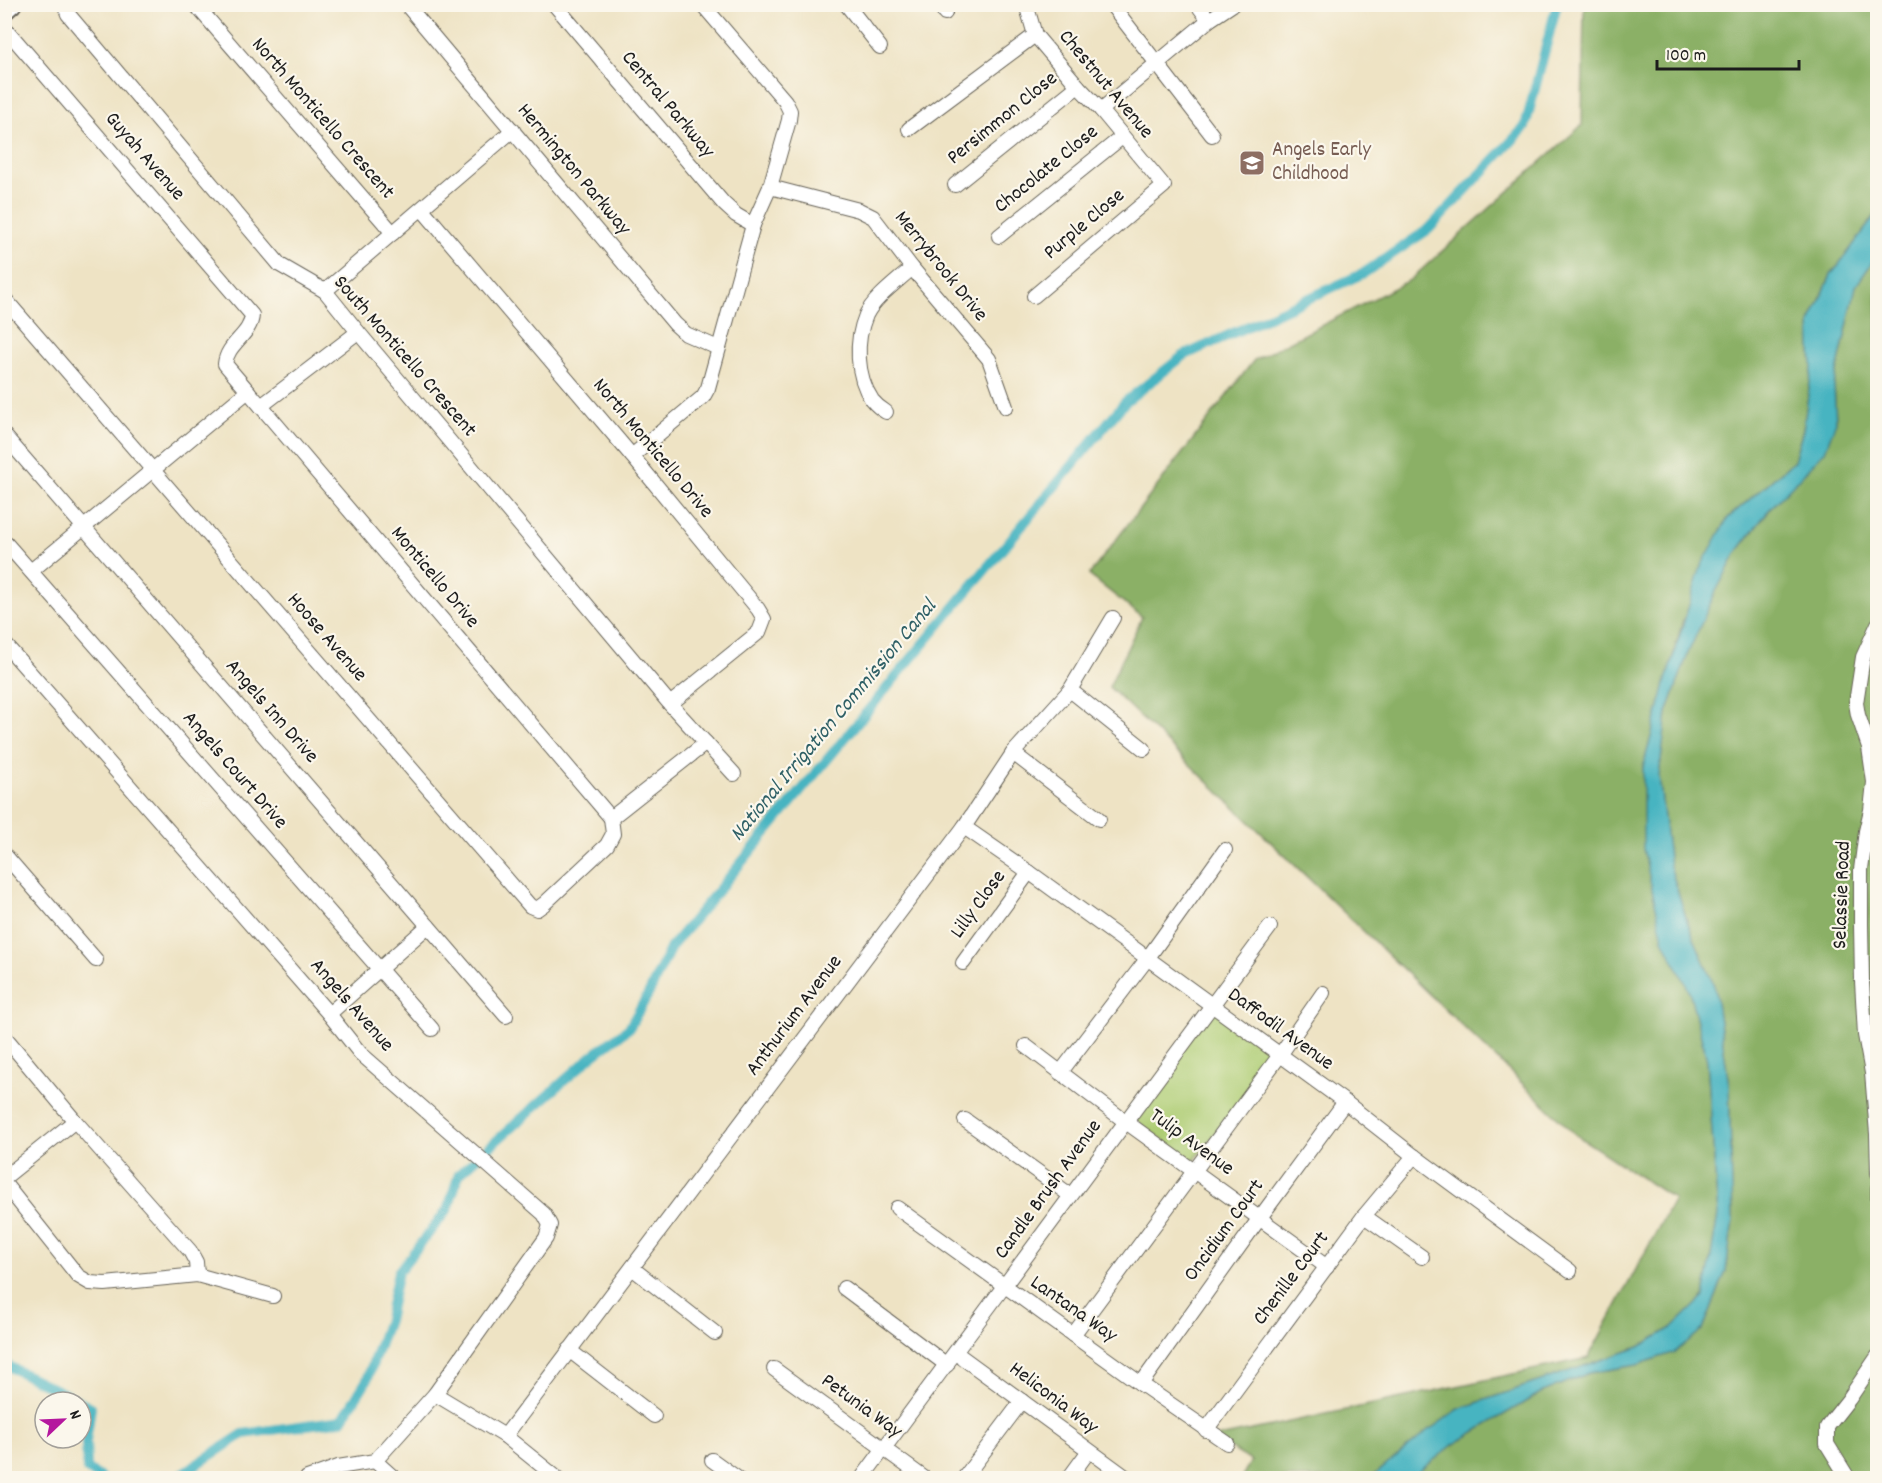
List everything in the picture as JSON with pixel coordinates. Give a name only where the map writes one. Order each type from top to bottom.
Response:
[{"type":"main road","points":[[4,12],[13,4]]},
{"type":"street","name":"North Monticello Crescent","points":[[195,4],[393,233]]},
{"type":"street","name":"Hermington Parkway","points":[[406,4],[675,324],[686,334],[718,348]]},
{"type":"street","name":"Central Parkway","points":[[554,4],[724,204],[736,215],[753,225]]},
{"type":"street","points":[[632,456],[703,397],[708,388],[753,225],[770,187],[790,111],[785,101],[702,4]]},
{"type":"street","points":[[846,4],[880,47]]},
{"type":"street","points":[[1111,4],[1212,135]]},
{"type":"street","points":[[1197,4],[1209,20]]},
{"type":"street","points":[[1101,110],[1209,20],[1233,4]]},
{"type":"street","name":"South Monticello Crescent","points":[[66,5],[68,14],[280,265],[325,291],[670,704],[734,774]]},
{"type":"street","name":"Chestnut Avenue","points":[[1025,5],[1035,35],[1164,186]]},
{"type":"street","name":"Guyah Avenue","points":[[4,27],[252,315],[252,323],[226,355],[225,364]]},
{"type":"street","points":[[909,129],[1035,35]]},
{"type":"street","name":"Persimmon Close","points":[[955,185],[1078,86]]},
{"type":"street","points":[[325,291],[513,130]]},
{"type":"street","name":"Chocolate Close","points":[[999,236],[1122,137]]},
{"type":"street","name":"Purple Close","points":[[1034,296],[1164,186]]},
{"type":"street","name":"Merrybrook Drive","points":[[770,187],[860,210],[873,217],[912,268],[989,359],[1006,407]]},
{"type":"street","name":"North Monticello Drive","points":[[422,209],[632,456],[764,619],[759,632],[670,704]]},
{"type":"street","points":[[886,412],[873,402],[863,383],[858,358],[860,341],[867,314],[877,301],[912,268]]},
{"type":"street","name":"Hoose Avenue","points":[[4,298],[530,906],[537,909],[544,904],[607,845],[613,834],[611,818]]},
{"type":"street","points":[[261,406],[358,332]]},
{"type":"street","name":"Monticello Drive","points":[[225,364],[611,818]]},
{"type":"street","points":[[31,571],[248,391]]},
{"type":"street","name":"Angels Inn Drive","points":[[4,435],[506,1016]]},
{"type":"street","name":"Angels Court Drive","points":[[4,541],[432,1029]]},
{"type":"street","name":"Anthurium Avenue","points":[[505,1436],[964,827],[1013,753],[1071,690],[1113,618]]},
{"type":"street","name":"Selassie Road","points":[[1878,624],[1863,657],[1856,703],[1869,747],[1874,782],[1861,870],[1861,936],[1862,981],[1874,1093],[1878,1173]]},
{"type":"street","name":"Angels Avenue","points":[[4,643],[329,1014],[360,1053],[544,1214],[550,1226],[546,1238],[435,1394]]},
{"type":"street","points":[[1071,690],[1144,749]]},
{"type":"street","points":[[611,818],[706,743]]},
{"type":"street","points":[[1013,753],[1099,819]]},
{"type":"street","name":"Daffodil Avenue","points":[[964,827],[1345,1102],[1570,1271]]},
{"type":"street","points":[[1060,1073],[1147,959],[1225,850]]},
{"type":"street","points":[[4,854],[96,960]]},
{"type":"street","name":"Lilly Close","points":[[963,963],[1029,872]]},
{"type":"street","points":[[329,1014],[428,926]]},
{"type":"street","name":"Candle Brush Avenue","points":[[862,1479],[1270,927]]},
{"type":"street","points":[[1073,1335],[1280,1055],[1323,993]]},
{"type":"street","points":[[4,1036],[75,1121],[190,1251],[196,1262],[197,1275]]},
{"type":"street","name":"Tulip Avenue","points":[[1026,1046],[1258,1219],[1327,1267]]},
{"type":"street","name":"Oncidium Court","points":[[1141,1384],[1258,1219],[1345,1102]]},
{"type":"street","points":[[965,1119],[1070,1196]]},
{"type":"street","points":[[4,1178],[75,1121]]},
{"type":"street","name":"Chenille Court","points":[[1206,1430],[1364,1216],[1414,1156]]},
{"type":"street","points":[[4,1183],[78,1276],[90,1283],[105,1284],[197,1275],[273,1296]]},
{"type":"street","points":[[1878,1188],[1876,1236],[1878,1249]]},
{"type":"street","name":"Lantana Way","points":[[897,1208],[1141,1384],[1227,1443]]},
{"type":"street","points":[[1364,1216],[1422,1257]]},
{"type":"street","points":[[632,1268],[715,1333]]},
{"type":"street","points":[[843,1288],[946,1365]]},
{"type":"street","points":[[569,1350],[654,1416]]},
{"type":"street","name":"Heliconia Way","points":[[956,1353],[1126,1479]]},
{"type":"street","points":[[1848,1479],[1827,1444],[1827,1426],[1849,1399],[1878,1356]]},
{"type":"street","name":"Petunia Way","points":[[774,1369],[924,1479]]},
{"type":"street","points":[[307,1479],[338,1467],[375,1461],[435,1394],[505,1436],[557,1479]]},
{"type":"street","points":[[964,1479],[1022,1401]]},
{"type":"street","points":[[1069,1479],[1088,1452]]},
{"type":"street","points":[[712,1460],[737,1479]]},
{"type":"street","points":[[375,1461],[394,1479]]},
{"type":"green space","points":[[1584,5],[1877,5],[1877,213],[1831,275],[1810,323],[1812,369],[1803,430],[1794,461],[1728,518],[1682,623],[1643,767],[1663,939],[1689,990],[1707,1060],[1718,1215],[1704,1297],[1672,1328],[1639,1347],[1459,1409],[1429,1430],[1371,1478],[1241,1478],[1251,1461],[1214,1438],[1588,1358],[1674,1199],[1576,1135],[1109,687],[1142,617],[1089,575],[1254,360],[1410,280],[1582,125]]},
{"type":"green space","points":[[1877,255],[1877,1478],[1411,1478],[1454,1444],[1542,1392],[1589,1373],[1637,1365],[1703,1329],[1726,1271],[1733,1220],[1729,1085],[1715,988],[1688,924],[1670,866],[1659,776],[1667,713],[1688,653],[1715,593],[1737,552],[1836,422],[1834,385],[1856,286]]},
{"type":"green space","points":[[1214,1005],[1277,1052],[1193,1162],[1132,1118]]},
{"type":"water","points":[[1877,213],[1877,255],[1856,286],[1834,385],[1836,422],[1825,451],[1768,511],[1737,552],[1715,593],[1688,653],[1667,713],[1659,776],[1670,866],[1688,924],[1715,988],[1729,1085],[1733,1220],[1726,1271],[1703,1329],[1675,1352],[1637,1365],[1589,1373],[1542,1392],[1454,1444],[1411,1478],[1371,1478],[1429,1430],[1459,1409],[1639,1347],[1672,1328],[1704,1297],[1718,1215],[1707,1060],[1689,990],[1663,939],[1643,849],[1643,767],[1666,680],[1701,566],[1728,518],[1794,461],[1803,430],[1812,369],[1810,323],[1831,275]]},
{"type":"waterway","name":"National Irrigation Commission Canal","points":[[176,1478],[243,1434],[342,1420],[367,1380],[388,1320],[398,1272],[448,1209],[459,1174],[592,1056],[629,1028],[671,947],[1125,402],[1183,356],[1364,273],[1429,229],[1525,127],[1557,4]]},
{"type":"waterway","name":"National Irrigation Commission Canal","points":[[4,1364],[91,1407],[86,1441],[87,1469],[101,1478]]},
{"type":"place","name":"Angels Early Childhood","points":[[1252,163]]}]
